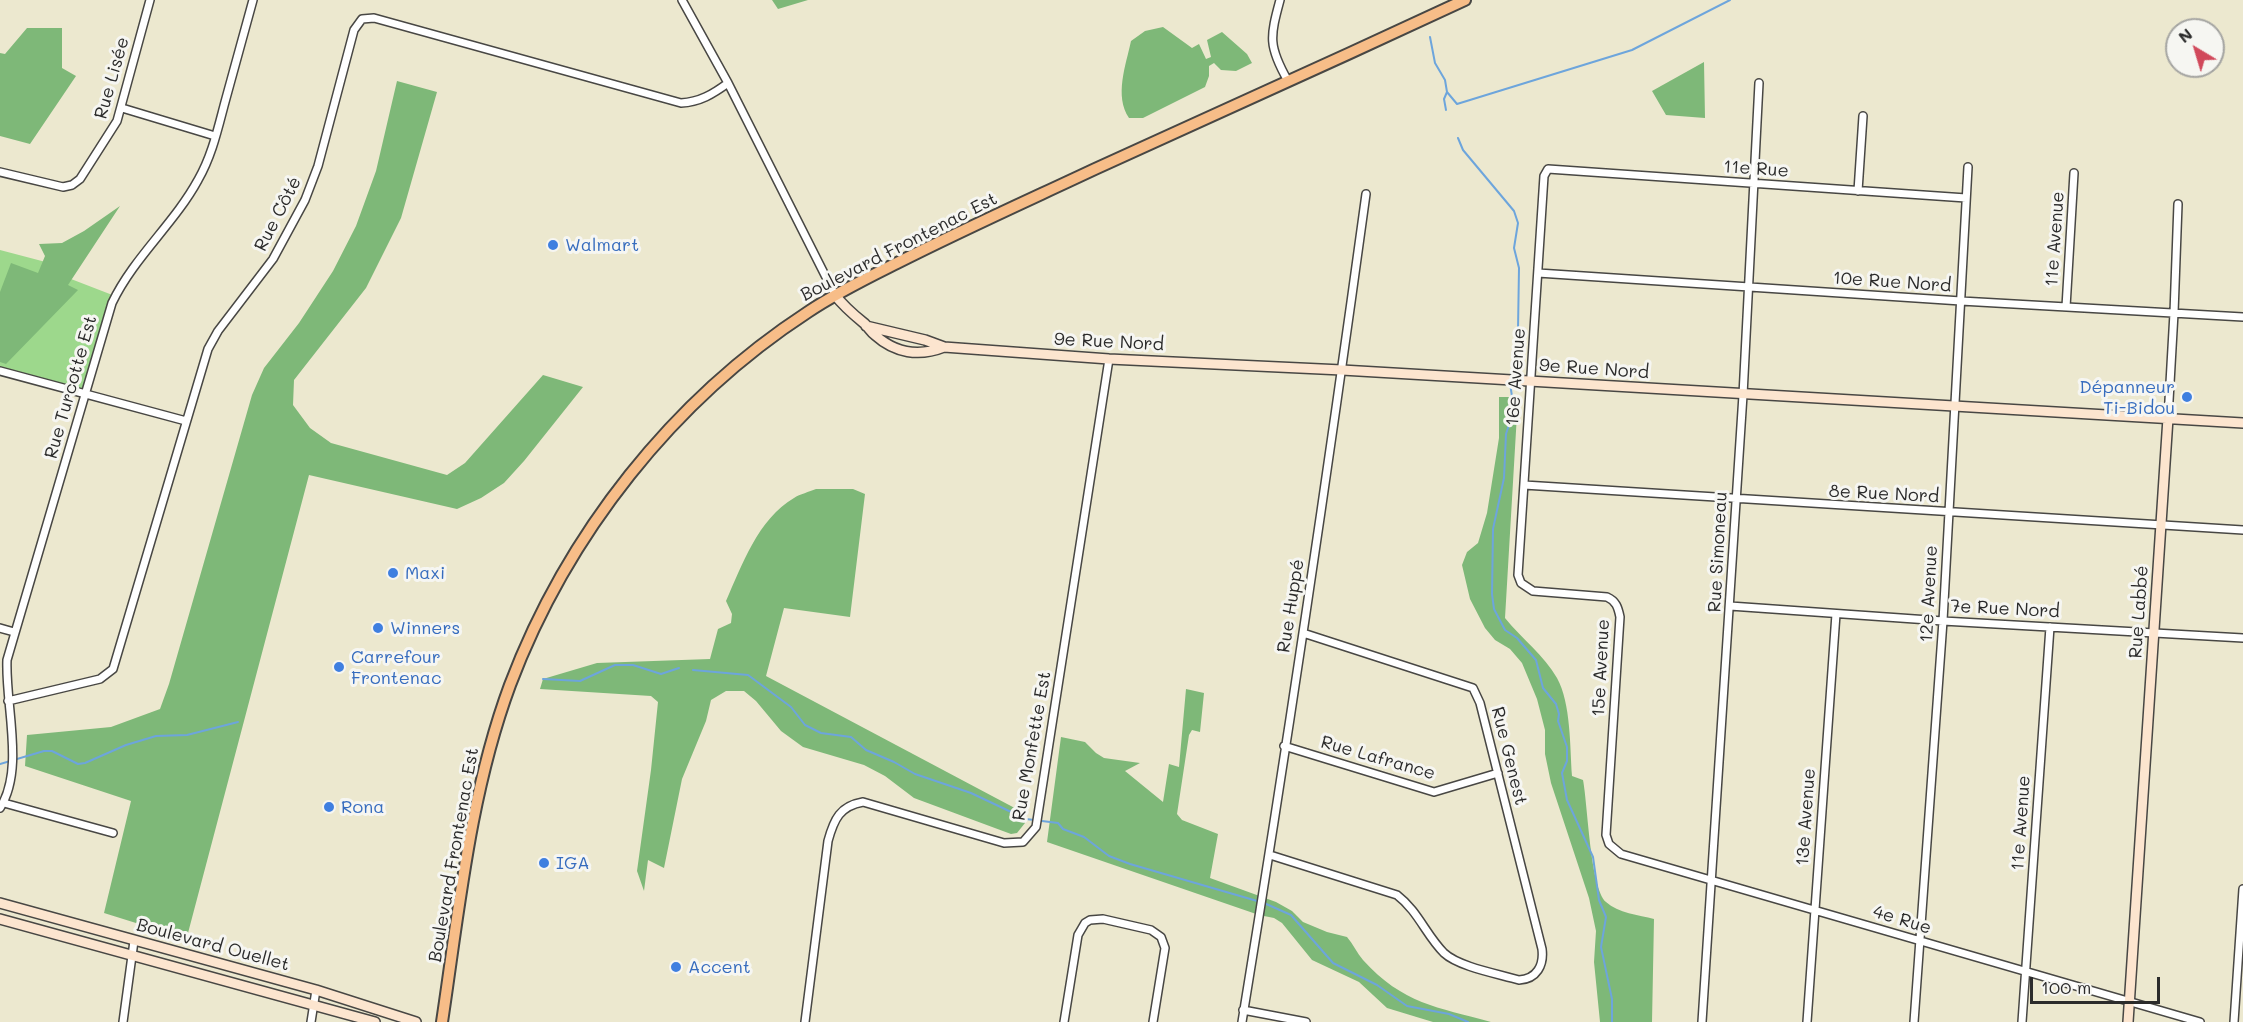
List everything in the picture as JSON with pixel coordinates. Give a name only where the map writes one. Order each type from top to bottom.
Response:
[{"type":"main road","name":"Boulevard Frontenac Est","points":[[442,1022],[469,843],[491,744],[509,687],[542,610],[559,578],[623,484],[692,406],[784,327],[835,295],[990,218],[1465,0]]},
{"type":"street","name":"Rue Lisée","points":[[0,172],[63,187],[72,185],[80,179],[114,127],[122,108],[150,0]]},
{"type":"street","name":"Rue Turcotte Est","points":[[2,805],[8,790],[12,760],[7,660],[112,303],[122,283],[182,206],[200,178],[216,136],[253,0]]},
{"type":"street","name":"9e Rue Nord","points":[[682,0],[728,83],[835,295],[849,312],[884,342],[900,350],[929,353],[944,347]]},
{"type":"street","points":[[1280,0],[1271,34],[1272,46],[1288,81]]},
{"type":"street","name":"Rue Côté","points":[[8,701],[100,679],[112,669],[212,342],[273,259],[305,200],[318,166],[354,30],[362,19],[374,18],[681,103],[695,103],[728,83]]},
{"type":"street","name":"Rue Simoneau","points":[[1702,1022],[1750,287],[1759,83]]},
{"type":"street","points":[[122,108],[216,136]]},
{"type":"street","points":[[1858,191],[1863,117]]},
{"type":"street","name":"12e Avenue","points":[[1914,1022],[1943,621],[1968,166]]},
{"type":"street","name":"11e Rue","points":[[1545,172],[1552,168],[1966,198]]},
{"type":"street","name":"16e Avenue","points":[[1521,583],[1518,575],[1545,172]]},
{"type":"street","name":"11e Avenue","points":[[2066,306],[2074,173]]},
{"type":"street","name":"Rue Huppé","points":[[1242,1022],[1258,915],[1270,855],[1284,746],[1303,633],[1366,194]]},
{"type":"street","name":"Rue Labbé","points":[[2128,1022],[2162,525],[2178,204]]},
{"type":"street","name":"10e Rue Nord","points":[[1538,273],[2243,317]]},
{"type":"street","name":"9e Rue Nord","points":[[866,326],[925,340],[944,347],[1109,359],[1342,370],[1955,408],[2243,423]]},
{"type":"street","name":"Rue Monfette Est","points":[[805,1022],[828,841],[836,817],[842,810],[851,804],[863,802],[1004,843],[1023,842],[1036,826],[1109,359]]},
{"type":"street","points":[[0,371],[186,422]]},
{"type":"street","name":"8e Rue Nord","points":[[1524,485],[2243,530]]},
{"type":"street","name":"15e Avenue","points":[[1521,583],[1533,591],[1607,597],[1614,600],[1619,608],[1606,835]]},
{"type":"street","name":"7e Rue Nord","points":[[1730,606],[2243,638]]},
{"type":"street","name":"13e Avenue","points":[[1807,1022],[1836,614]]},
{"type":"street","name":"11e Avenue","points":[[2022,1022],[2050,627]]},
{"type":"street","points":[[0,628],[14,632]]},
{"type":"street","name":"Rue Genest","points":[[1270,855],[1397,895],[1413,910],[1444,953],[1456,961],[1519,980],[1526,980],[1539,970],[1543,963],[1542,949],[1498,773],[1480,704],[1473,688],[1303,633]]},
{"type":"street","name":"Rue Lafrance","points":[[1284,746],[1434,792],[1498,773]]},
{"type":"street","points":[[2,805],[113,833]]},
{"type":"street","name":"4e Rue","points":[[1606,835],[1609,844],[1621,854],[2199,1022]]},
{"type":"street","points":[[2234,1022],[2243,889]]},
{"type":"street","name":"Boulevard Ouellet","points":[[0,903],[316,990],[416,1022]]},
{"type":"street","name":"Boulevard Ouellet","points":[[0,919],[375,1022]]},
{"type":"street","points":[[1064,1022],[1077,934],[1090,920],[1103,919],[1151,930],[1161,937],[1165,948],[1153,1022]]},
{"type":"street","points":[[123,1022],[134,941]]},
{"type":"street","points":[[311,1022],[316,990]]},
{"type":"street","points":[[1244,1010],[1306,1022]]},
{"type":"green space","points":[[772,0],[808,0],[778,9]]},
{"type":"green space","points":[[1163,27],[1192,48],[1199,44],[1206,59],[1211,57],[1207,40],[1222,32],[1247,54],[1252,63],[1236,71],[1221,70],[1214,63],[1209,66],[1209,76],[1205,87],[1143,118],[1129,118],[1122,100],[1122,80],[1131,41],[1145,31]]},
{"type":"green space","points":[[27,28],[62,28],[62,68],[76,76],[30,144],[0,136],[0,53],[5,54]]},
{"type":"green space","points":[[1704,62],[1705,118],[1666,115],[1652,91]]},
{"type":"green space","points":[[397,81],[437,92],[401,218],[366,288],[294,380],[293,405],[310,428],[331,443],[447,475],[465,463],[543,375],[583,387],[504,483],[481,498],[457,509],[309,475],[188,933],[168,933],[104,913],[131,801],[25,766],[27,735],[111,727],[160,709],[252,395],[264,368],[299,323],[333,271],[356,226],[376,171]]},
{"type":"green space","points":[[120,206],[68,285],[78,290],[6,364],[0,362],[0,292],[11,263],[38,273],[45,256],[39,244],[62,243]]},
{"type":"green space","points":[[0,250],[76,270],[71,279],[115,296],[85,394],[0,371]]},
{"type":"green space","points":[[1499,397],[1518,397],[1505,618],[1546,662],[1562,688],[1569,726],[1572,776],[1583,780],[1593,864],[1601,894],[1606,902],[1616,909],[1654,919],[1652,1022],[1600,1022],[1594,962],[1596,931],[1589,898],[1551,783],[1545,754],[1545,730],[1537,699],[1522,663],[1510,649],[1495,640],[1485,628],[1470,599],[1462,565],[1467,552],[1478,543],[1487,513],[1499,438]]},
{"type":"green space","points":[[816,489],[853,489],[865,494],[850,617],[784,608],[766,676],[1026,814],[1025,823],[1017,833],[1011,834],[914,798],[885,776],[864,765],[803,747],[781,731],[756,701],[744,691],[726,691],[711,700],[706,721],[682,779],[664,868],[648,860],[644,891],[637,871],[658,702],[651,696],[540,689],[543,679],[597,663],[710,659],[718,629],[731,623],[732,614],[726,601],[752,544],[770,518],[781,507],[796,497]]},
{"type":"green space","points":[[1186,689],[1204,693],[1200,732],[1192,730],[1189,735],[1177,814],[1182,820],[1218,834],[1210,878],[1276,902],[1292,911],[1303,922],[1347,937],[1363,960],[1378,975],[1407,995],[1437,1007],[1491,1022],[1433,1022],[1387,1008],[1359,982],[1312,960],[1282,923],[1274,918],[1259,915],[1047,842],[1061,737],[1085,742],[1104,758],[1140,763],[1125,771],[1163,802],[1169,764],[1179,767]]},
{"type":"waterway","points":[[1447,92],[1457,104],[1632,50],[1730,0]]},
{"type":"waterway","points":[[1430,37],[1435,63],[1445,80],[1446,110]]},
{"type":"waterway","points":[[1458,138],[1463,150],[1514,211],[1518,223],[1514,248],[1519,268],[1518,330],[1511,378]]},
{"type":"waterway","points":[[1510,383],[1514,410],[1506,434],[1504,478],[1493,529],[1492,594],[1494,609],[1505,630],[1517,638],[1536,660],[1543,688],[1556,704],[1559,714],[1558,721],[1567,747],[1567,761],[1562,773],[1567,800],[1593,857],[1599,900],[1606,917],[1601,947],[1612,999],[1612,1022]]},
{"type":"waterway","points":[[543,679],[580,681],[615,665],[633,665],[661,674],[679,668]]},
{"type":"waterway","points":[[693,670],[748,675],[791,707],[805,725],[821,733],[851,737],[866,750],[915,774],[971,793],[1026,819],[1058,823],[1063,829],[1084,837],[1109,856],[1264,903],[1291,915],[1333,963],[1377,985],[1407,1006],[1449,1014],[1468,1022]]},
{"type":"waterway","points":[[0,764],[44,751],[52,751],[78,764],[85,763],[126,745],[156,736],[187,735],[238,722]]},
{"type":"place","name":"Walmart","points":[[553,245]]},
{"type":"place","name":"Dépanneur Ti-Bidou","points":[[2187,397]]},
{"type":"place","name":"Maxi","points":[[393,573]]},
{"type":"place","name":"Winners","points":[[378,628]]},
{"type":"place","name":"Carrefour Frontenac","points":[[339,667]]},
{"type":"place","name":"Rona","points":[[329,807]]},
{"type":"place","name":"IGA","points":[[544,863]]},
{"type":"place","name":"Accent","points":[[676,967]]}]
